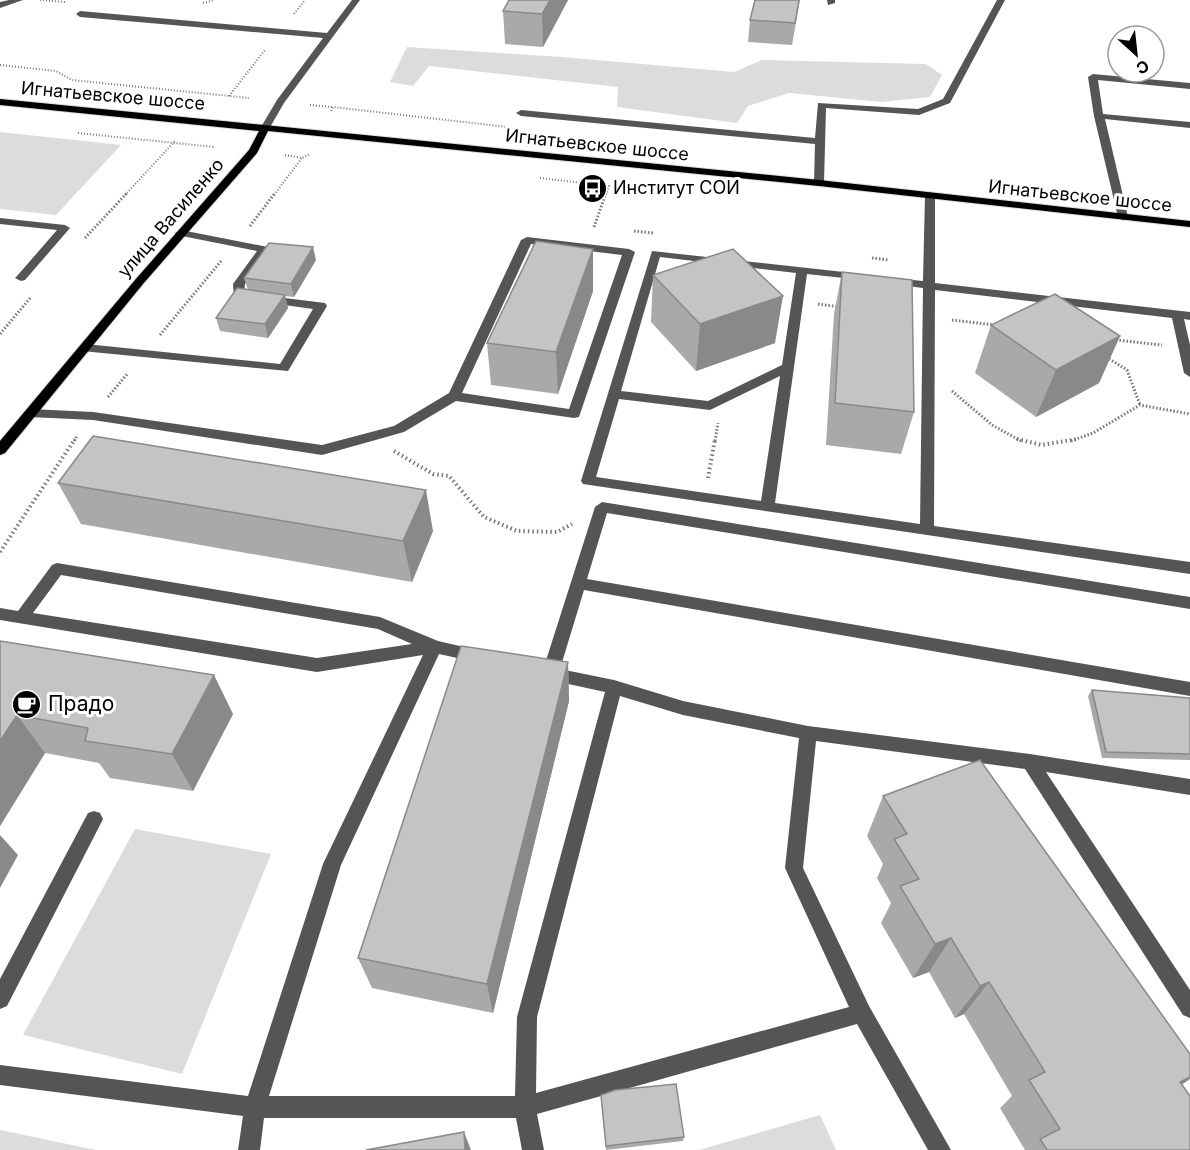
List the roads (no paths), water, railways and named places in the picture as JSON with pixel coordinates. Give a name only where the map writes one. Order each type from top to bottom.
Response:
[{"type":"main road","name":"Игнатьевское шоссе","points":[[0,102],[819,183],[1190,224]]},
{"type":"main road","name":"улица Василенко","points":[[0,450],[181,233],[253,151],[266,127]]},
{"type":"street","points":[[0,4],[20,0]]},
{"type":"street","name":"улица Василенко","points":[[266,127],[280,102],[356,0]]},
{"type":"street","points":[[819,183],[818,141],[821,105],[919,112],[946,101],[1001,0]]},
{"type":"street","points":[[80,14],[328,36]]},
{"type":"street","points":[[1123,217],[1099,116],[1093,77],[1190,86]]},
{"type":"street","points":[[521,113],[818,141]]},
{"type":"street","points":[[1099,116],[1190,125]]},
{"type":"street","points":[[927,530],[930,196]]},
{"type":"street","points":[[0,221],[65,228],[21,278]]},
{"type":"street","points":[[86,348],[284,368],[321,306],[238,296],[239,284],[264,249],[181,233]]},
{"type":"street","points":[[30,413],[93,416],[322,450],[399,429],[454,396],[527,240],[629,252],[574,414],[454,396]]},
{"type":"street","points":[[1190,373],[1183,315],[656,253],[588,481],[1190,568]]},
{"type":"street","points":[[767,507],[802,270]]},
{"type":"street","points":[[615,394],[710,406],[788,367]]},
{"type":"street","points":[[551,673],[602,507],[1190,603]]},
{"type":"street","points":[[21,618],[57,570],[380,623],[435,646],[497,661]]},
{"type":"street","points":[[578,583],[1190,689]]},
{"type":"street","points":[[0,614],[317,665],[435,646]]},
{"type":"street","points":[[249,1150],[255,1107],[332,864],[435,646]]},
{"type":"street","points":[[529,668],[614,687],[683,708],[808,733],[1030,762],[1190,787]]},
{"type":"street","points":[[533,1150],[525,1107],[527,1017],[614,687]]},
{"type":"street","points":[[808,733],[795,868],[862,1013],[940,1150]]},
{"type":"street","points":[[1030,762],[1190,1008]]},
{"type":"street","points":[[0,999],[94,819]]},
{"type":"street","points":[[0,1075],[255,1107],[525,1107],[862,1013]]},
{"type":"place","name":"Институт СОИ","points":[[592,188]]},
{"type":"place","name":"Прадо","points":[[27,704]]}]
